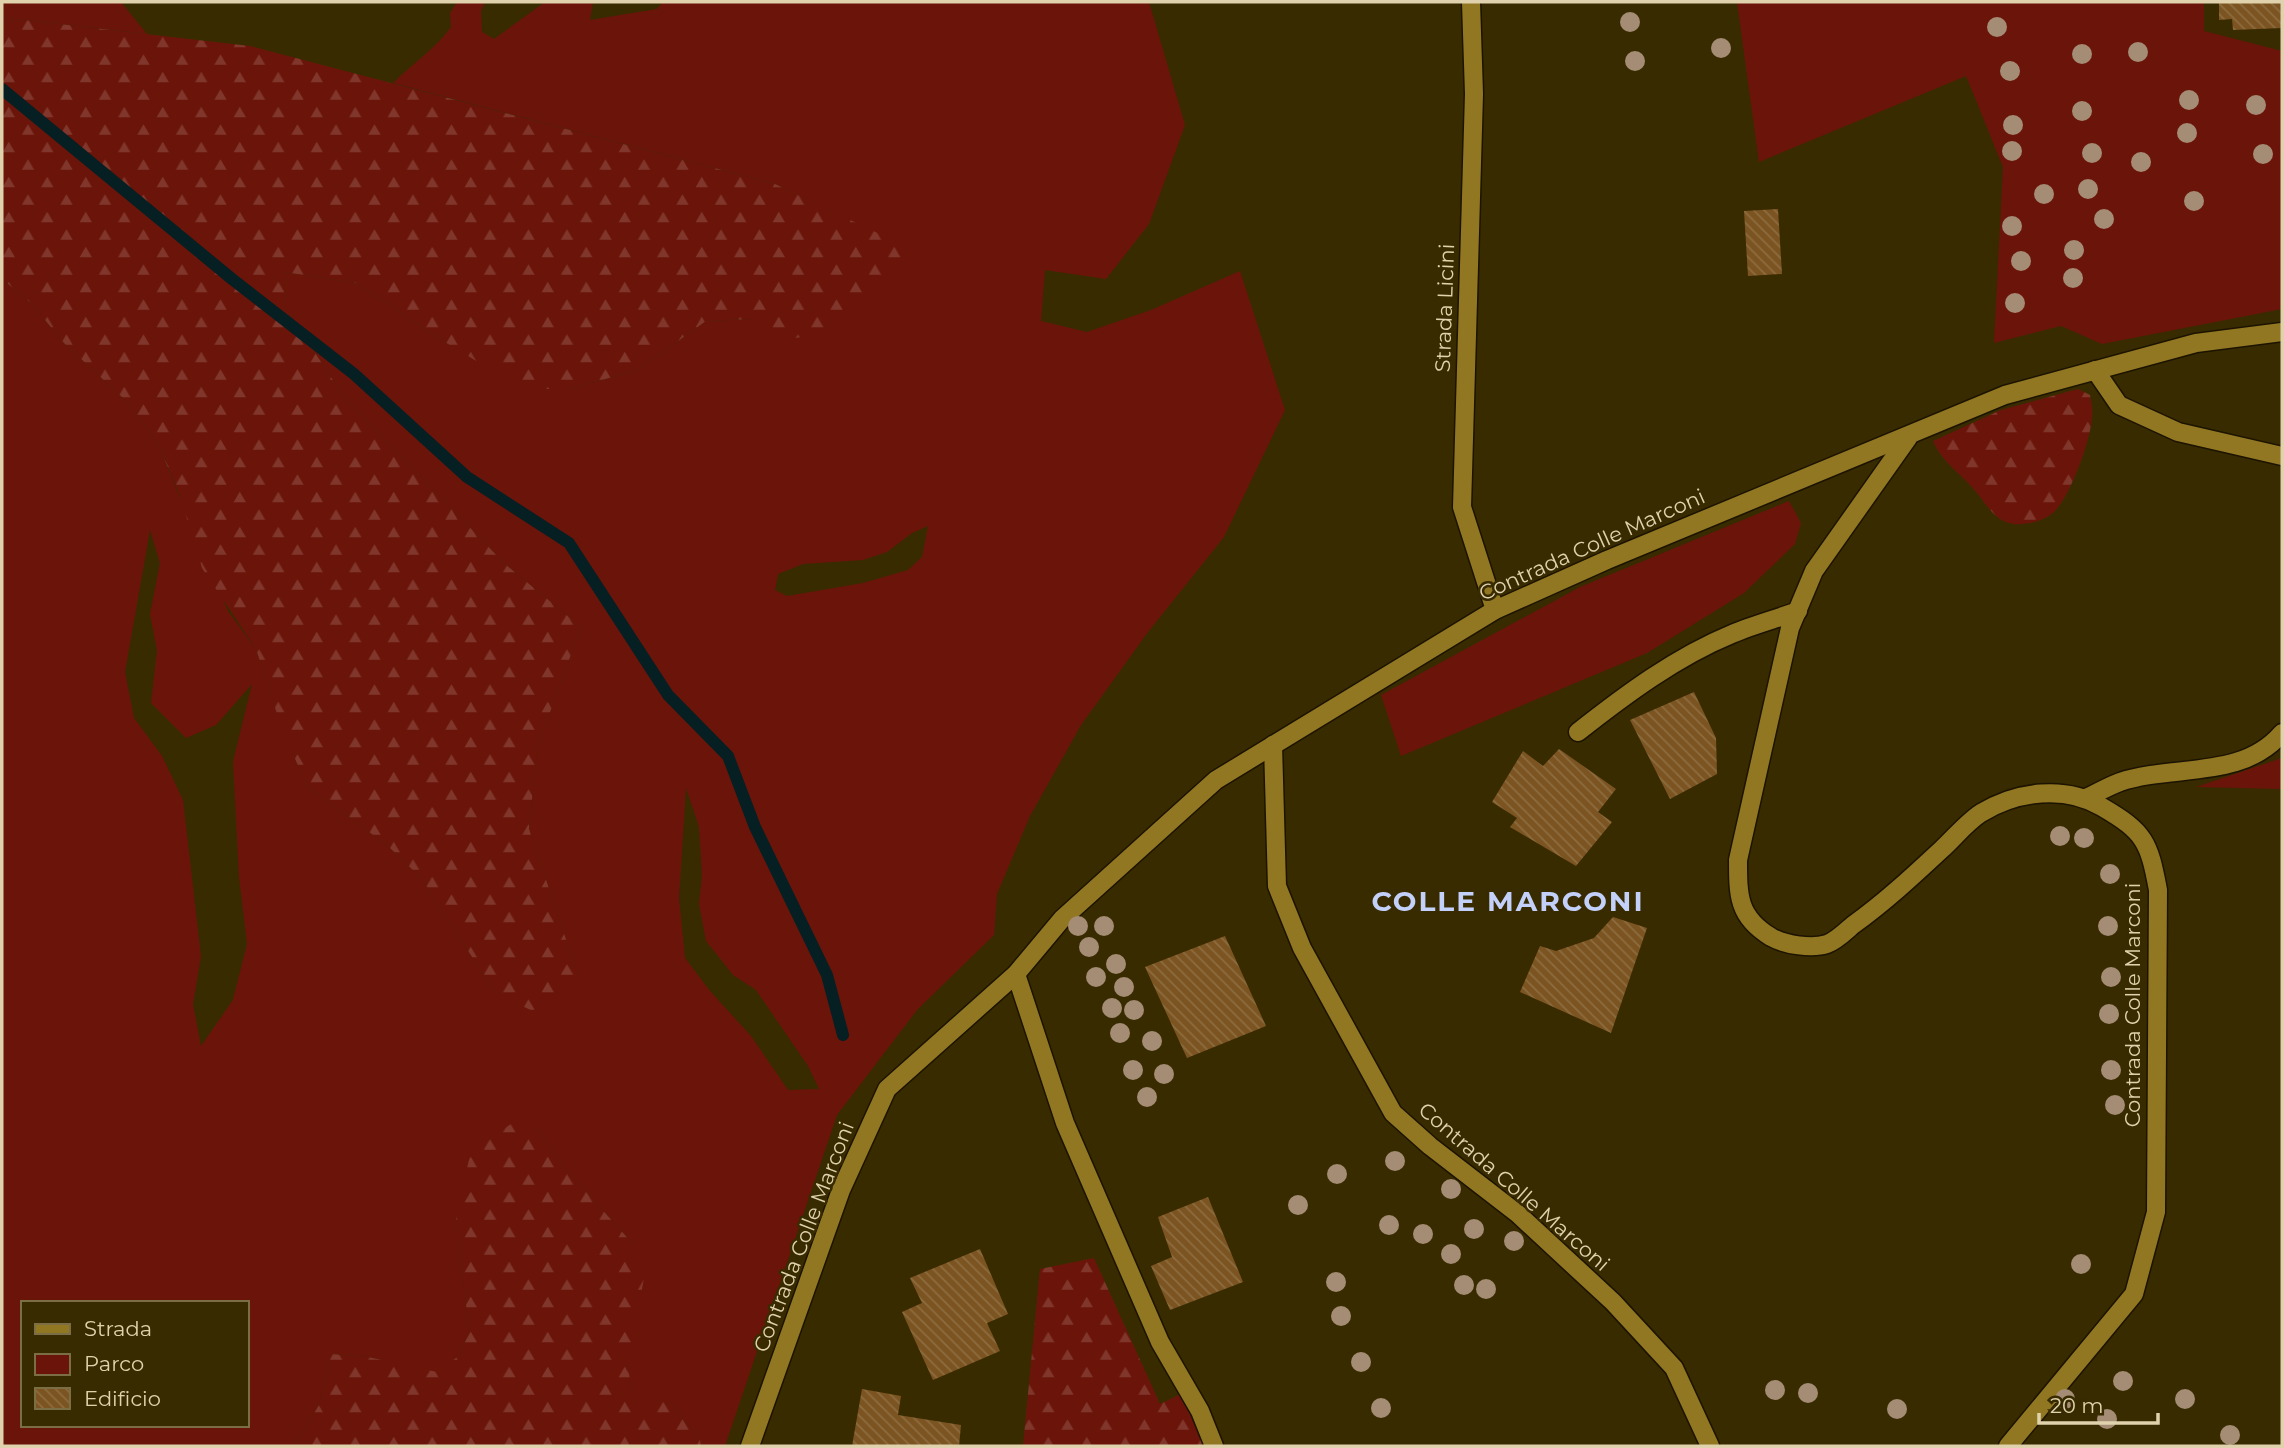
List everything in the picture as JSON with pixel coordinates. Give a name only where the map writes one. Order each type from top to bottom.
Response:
[{"type":"street","name":"Strada Licini","points":[[1471,2],[1474,94],[1462,508],[1495,610]]},
{"type":"street","name":"Contrada Colle Marconi","points":[[750,1446],[841,1190],[887,1089],[1016,974],[1062,919],[1216,780],[1495,610],[1607,560],[1908,438],[2005,395],[2196,342],[2282,332]]},
{"type":"street","points":[[2095,370],[2119,405],[2178,432],[2282,456]]},
{"type":"street","name":"Contrada Colle Marconi","points":[[1908,438],[1814,571],[1790,628],[1738,860],[1741,901],[1751,925],[1778,941],[1803,946],[1828,944],[1886,901],[1980,814],[2017,798],[2046,792],[2086,798],[2137,831],[2150,849],[2158,890],[2156,1212],[2134,1294],[2008,1446]]},
{"type":"street","points":[[1578,733],[1628,694],[1681,661],[1730,635],[1798,611]]},
{"type":"street","points":[[2086,798],[2121,781],[2231,765],[2270,748],[2282,733]]},
{"type":"street","name":"Contrada Colle Marconi","points":[[1273,745],[1277,886],[1302,948],[1393,1112],[1430,1146],[1518,1214],[1613,1302],[1674,1368],[1710,1446]]},
{"type":"street","points":[[1016,974],[1065,1123],[1160,1342],[1200,1411],[1214,1446]]},
{"type":"green space","points":[[2,2],[121,2],[147,34],[7,18],[2,15]]},
{"type":"green space","points":[[457,2],[485,2],[481,11],[482,32],[494,39],[545,2],[593,2],[590,20],[657,9],[663,2],[1149,2],[1185,125],[1149,224],[1106,279],[1045,270],[1041,321],[1087,332],[1151,310],[1240,271],[1285,410],[1224,537],[1148,632],[1081,725],[1030,816],[997,894],[994,935],[917,1010],[837,1115],[725,1446],[701,1446],[700,1440],[672,1404],[632,1396],[628,1365],[633,1244],[563,1166],[536,1126],[456,1216],[469,1331],[460,1355],[437,1373],[368,1357],[331,1354],[319,1405],[294,1446],[2,1446],[2,279],[31,303],[64,343],[124,399],[156,440],[228,611],[256,649],[282,728],[307,786],[388,846],[421,878],[496,994],[578,975],[529,829],[537,748],[581,627],[505,564],[344,397],[285,307],[284,272],[356,283],[448,344],[569,389],[638,370],[706,321],[752,319],[813,335],[837,317],[906,248],[775,184],[393,83],[451,27],[450,13]],"holes":[[[928,526],[922,557],[908,570],[863,583],[787,596],[775,590],[778,574],[803,564],[863,560],[887,552],[912,533]],[[150,530],[160,563],[150,614],[157,651],[151,703],[186,738],[216,725],[252,684],[233,762],[239,877],[247,944],[233,1000],[201,1046],[193,1004],[201,956],[183,800],[162,756],[134,718],[125,672]],[[686,788],[699,827],[702,876],[699,904],[706,941],[733,975],[756,990],[808,1066],[819,1089],[788,1090],[751,1036],[710,991],[685,958],[679,898]]]},
{"type":"green space","points":[[1737,2],[2204,2],[2204,31],[2282,51],[2282,309],[2102,344],[2061,326],[1994,343],[2003,167],[1966,76],[1759,162]]},
{"type":"green space","points":[[2,15],[7,18],[250,46],[775,184],[907,247],[879,289],[813,335],[773,342],[752,319],[706,321],[638,370],[569,389],[523,389],[448,344],[356,283],[284,272],[285,307],[344,397],[505,564],[581,627],[537,748],[529,829],[578,975],[535,1012],[496,994],[421,878],[388,846],[307,786],[282,729],[256,649],[202,568],[179,493],[156,440],[124,399],[64,343],[31,303],[2,279]]},
{"type":"green space","points":[[2078,389],[2090,395],[2092,413],[2088,439],[2079,466],[2061,503],[2051,515],[2040,520],[2027,524],[2003,521],[1945,460],[1933,441],[2001,410]]},
{"type":"green space","points":[[1789,501],[1801,523],[1795,544],[1744,593],[1647,653],[1401,756],[1381,695],[1580,587]]},
{"type":"green space","points":[[2282,758],[2282,789],[2196,787]]},
{"type":"green space","points":[[511,1124],[536,1126],[563,1166],[633,1244],[644,1278],[628,1365],[632,1395],[672,1404],[700,1440],[701,1446],[294,1446],[319,1405],[331,1354],[368,1357],[437,1372],[460,1355],[469,1331],[456,1216],[471,1151]]},
{"type":"green space","points":[[1094,1258],[1160,1404],[1185,1392],[1212,1446],[1023,1446],[1040,1269]]},
{"type":"building","points":[[2219,2],[2282,2],[2282,28],[2233,30],[2232,19],[2219,20]]},
{"type":"building","points":[[1778,209],[1782,274],[1748,276],[1744,211]]},
{"type":"building","points":[[1694,692],[1716,738],[1717,774],[1670,799],[1630,720]]},
{"type":"building","points":[[1559,749],[1616,789],[1598,812],[1612,822],[1576,866],[1510,827],[1517,818],[1492,802],[1523,751],[1543,766]]},
{"type":"building","points":[[1613,917],[1647,928],[1611,1033],[1520,992],[1540,946],[1556,951],[1594,938]]},
{"type":"building","points":[[1225,936],[1266,1026],[1187,1058],[1145,967]]},
{"type":"building","points":[[1208,1197],[1243,1282],[1170,1310],[1151,1266],[1172,1257],[1158,1217]]},
{"type":"building","points":[[980,1249],[1008,1314],[987,1323],[1000,1351],[933,1380],[902,1312],[922,1303],[910,1278]]},
{"type":"building","points":[[862,1389],[901,1396],[898,1415],[961,1425],[959,1446],[852,1446]]},
{"type":"waterway","points":[[2,89],[232,279],[354,374],[467,477],[569,543],[668,695],[728,756],[755,827],[827,975],[843,1035]]},
{"type":"district","name":"COLLE MARCONI","points":[[1508,901]]}]
